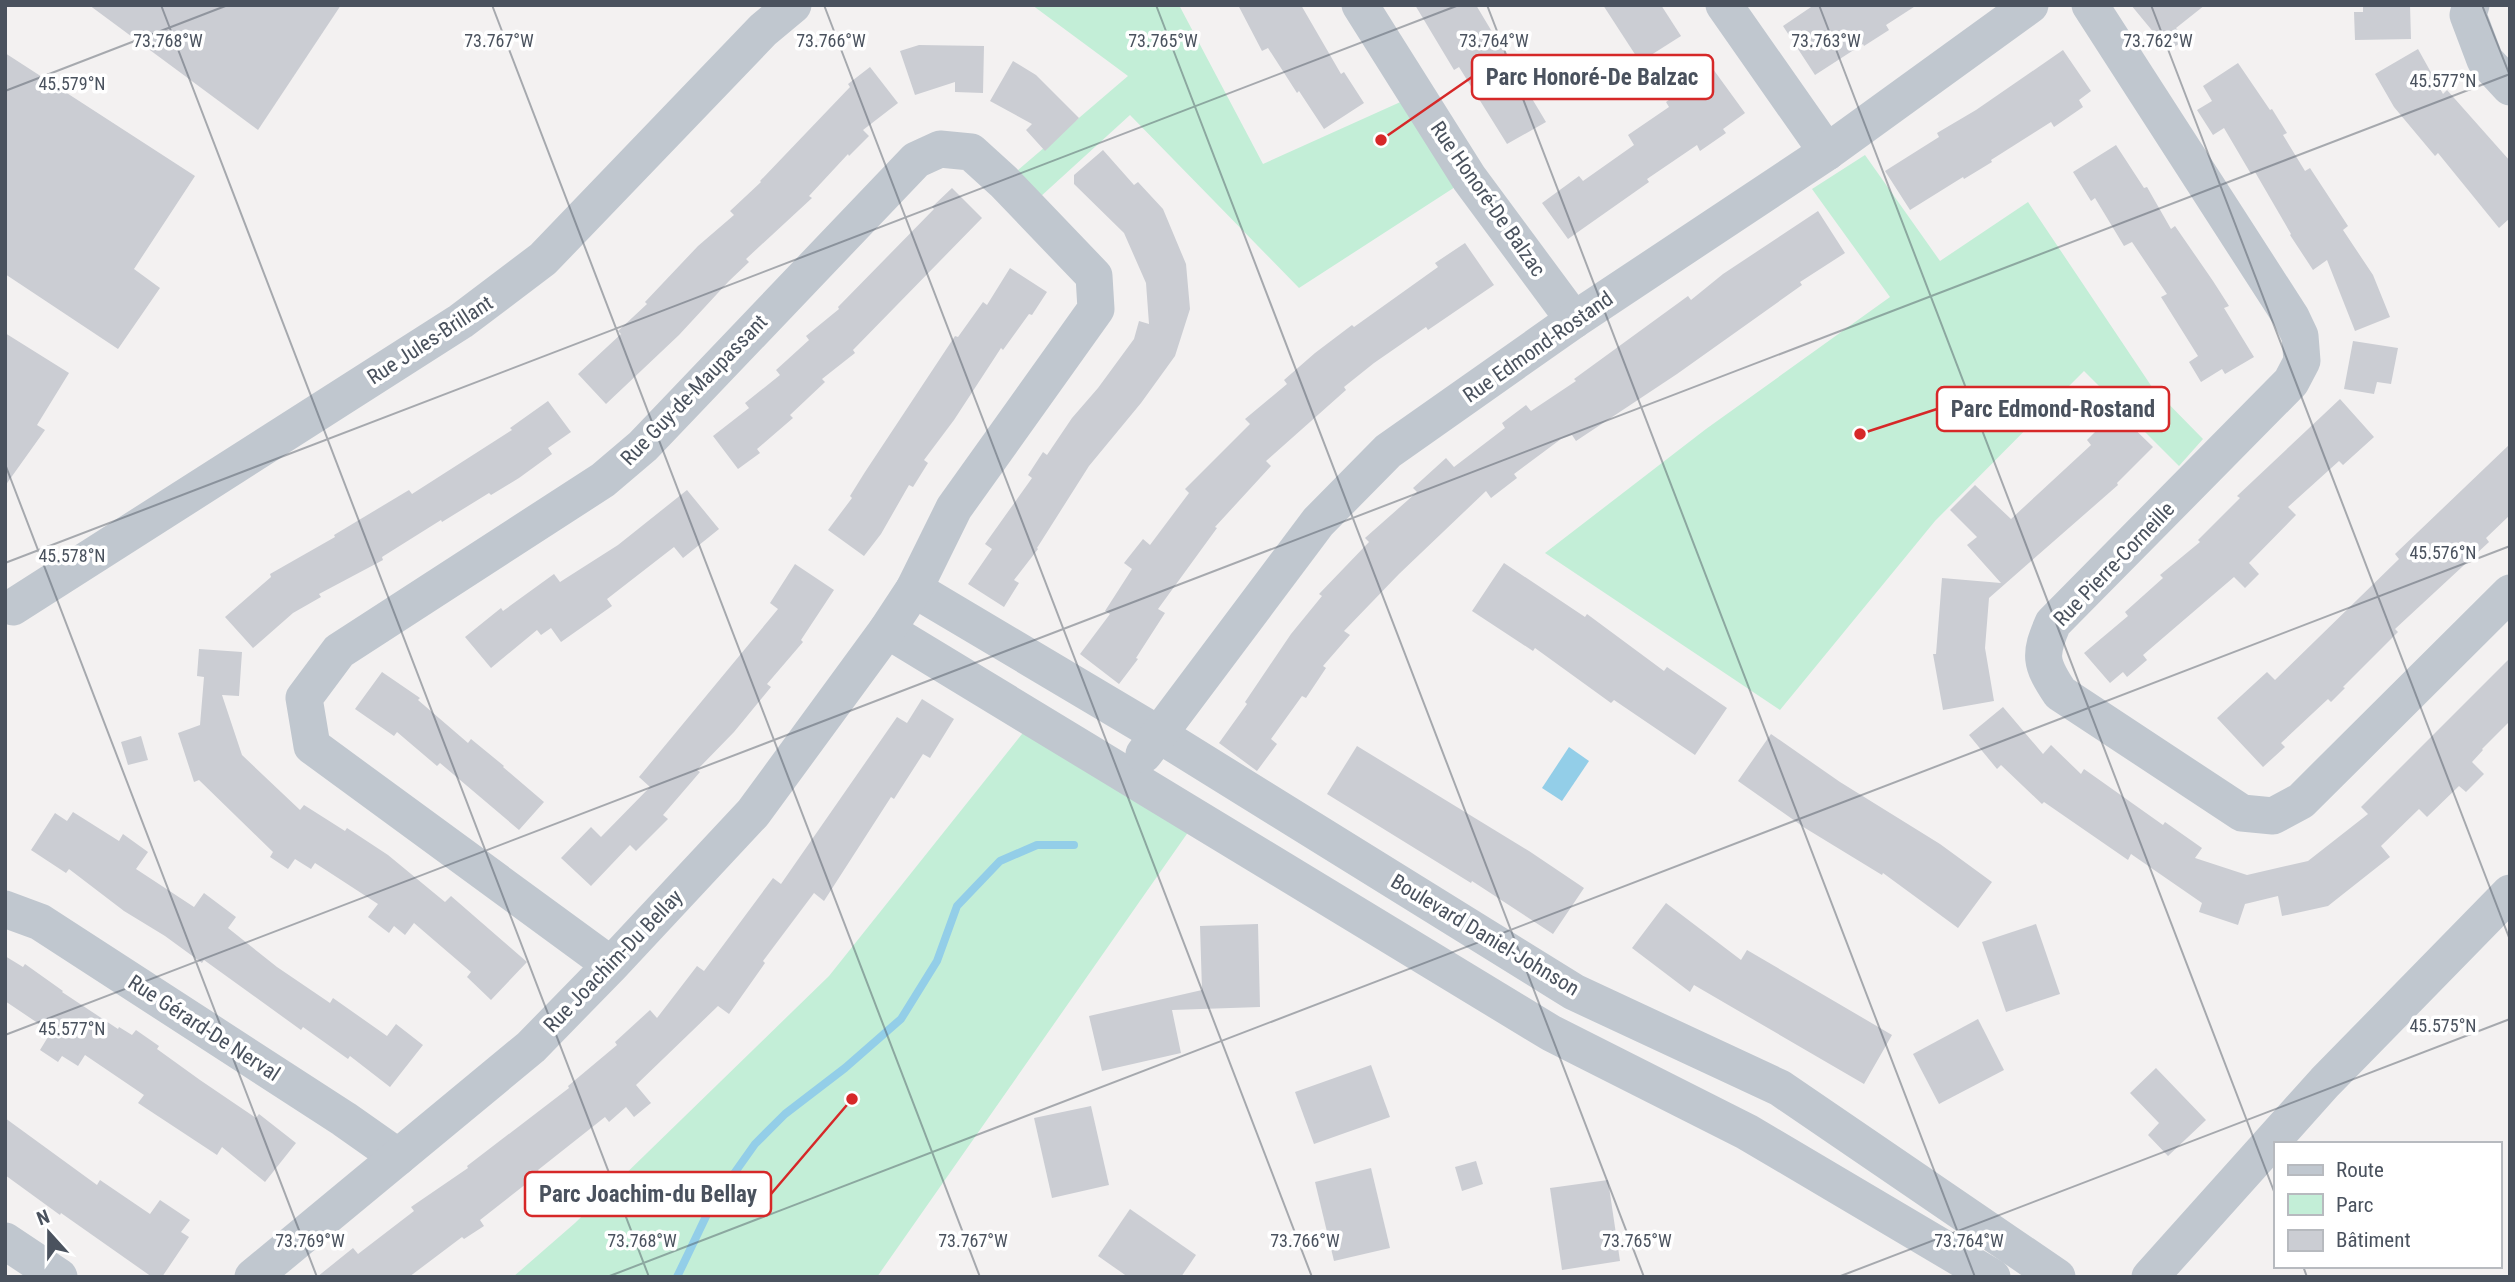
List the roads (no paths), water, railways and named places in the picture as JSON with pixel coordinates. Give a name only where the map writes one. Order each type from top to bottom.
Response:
[{"type":"street","name":"Rue Jules-Brillant","points":[[13,607],[461,321],[514,284],[543,259],[763,30],[793,5]]},
{"type":"street","name":"Rue Honoré-De Balzac","points":[[1360,5],[1469,178],[1574,320]]},
{"type":"street","points":[[1724,5],[1827,152]]},
{"type":"street","name":"Rue Edmond-Rostand","points":[[1129,775],[1318,522],[1388,451],[1574,320],[1827,152],[2030,5]]},
{"type":"street","name":"Rue Pierre-Corneille","points":[[2090,5],[2291,317],[2300,336],[2302,360],[2291,382],[2053,623],[2043,646],[2045,671],[2060,693],[2242,813],[2273,816],[2301,801],[2510,593]]},
{"type":"street","points":[[2471,5],[2468,15],[2485,60],[2510,87]]},
{"type":"street","name":"Rue Guy-de-Maupassant","points":[[611,965],[312,746],[304,698],[339,651],[603,480],[643,446],[916,160],[940,149],[971,152],[1004,182],[1094,276],[1096,309],[954,508],[914,589]]},
{"type":"street","name":"Boulevard Daniel-Johnson","points":[[914,589],[1158,734],[1574,992],[1780,1088],[2057,1277]]},
{"type":"street","name":"Rue Joachim-Du Bellay","points":[[253,1277],[531,1047],[611,965],[753,813],[914,589]]},
{"type":"street","points":[[887,630],[1551,1033],[1747,1132],[1992,1277]]},
{"type":"street","points":[[2150,1277],[2325,1082],[2510,893]]},
{"type":"street","name":"Rue Gérard-De Nerval","points":[[5,909],[40,922],[345,1119],[398,1157]]},
{"type":"street","points":[[5,1241],[59,1277]]},
{"type":"water","points":[[1569,747],[1589,761],[1562,801],[1542,788]]},
{"type":"waterway","points":[[677,1277],[711,1206],[755,1144],[785,1114],[845,1068],[901,1019],[937,961],[957,906],[1000,861],[1037,845],[1074,845]]},
{"type":"place","name":"Parc Honoré-De Balzac","points":[[1381,140]]},
{"type":"place","name":"Parc Edmond-Rostand","points":[[1860,434]]},
{"type":"place","name":"Parc Joachim-du Bellay","points":[[852,1099]]}]
